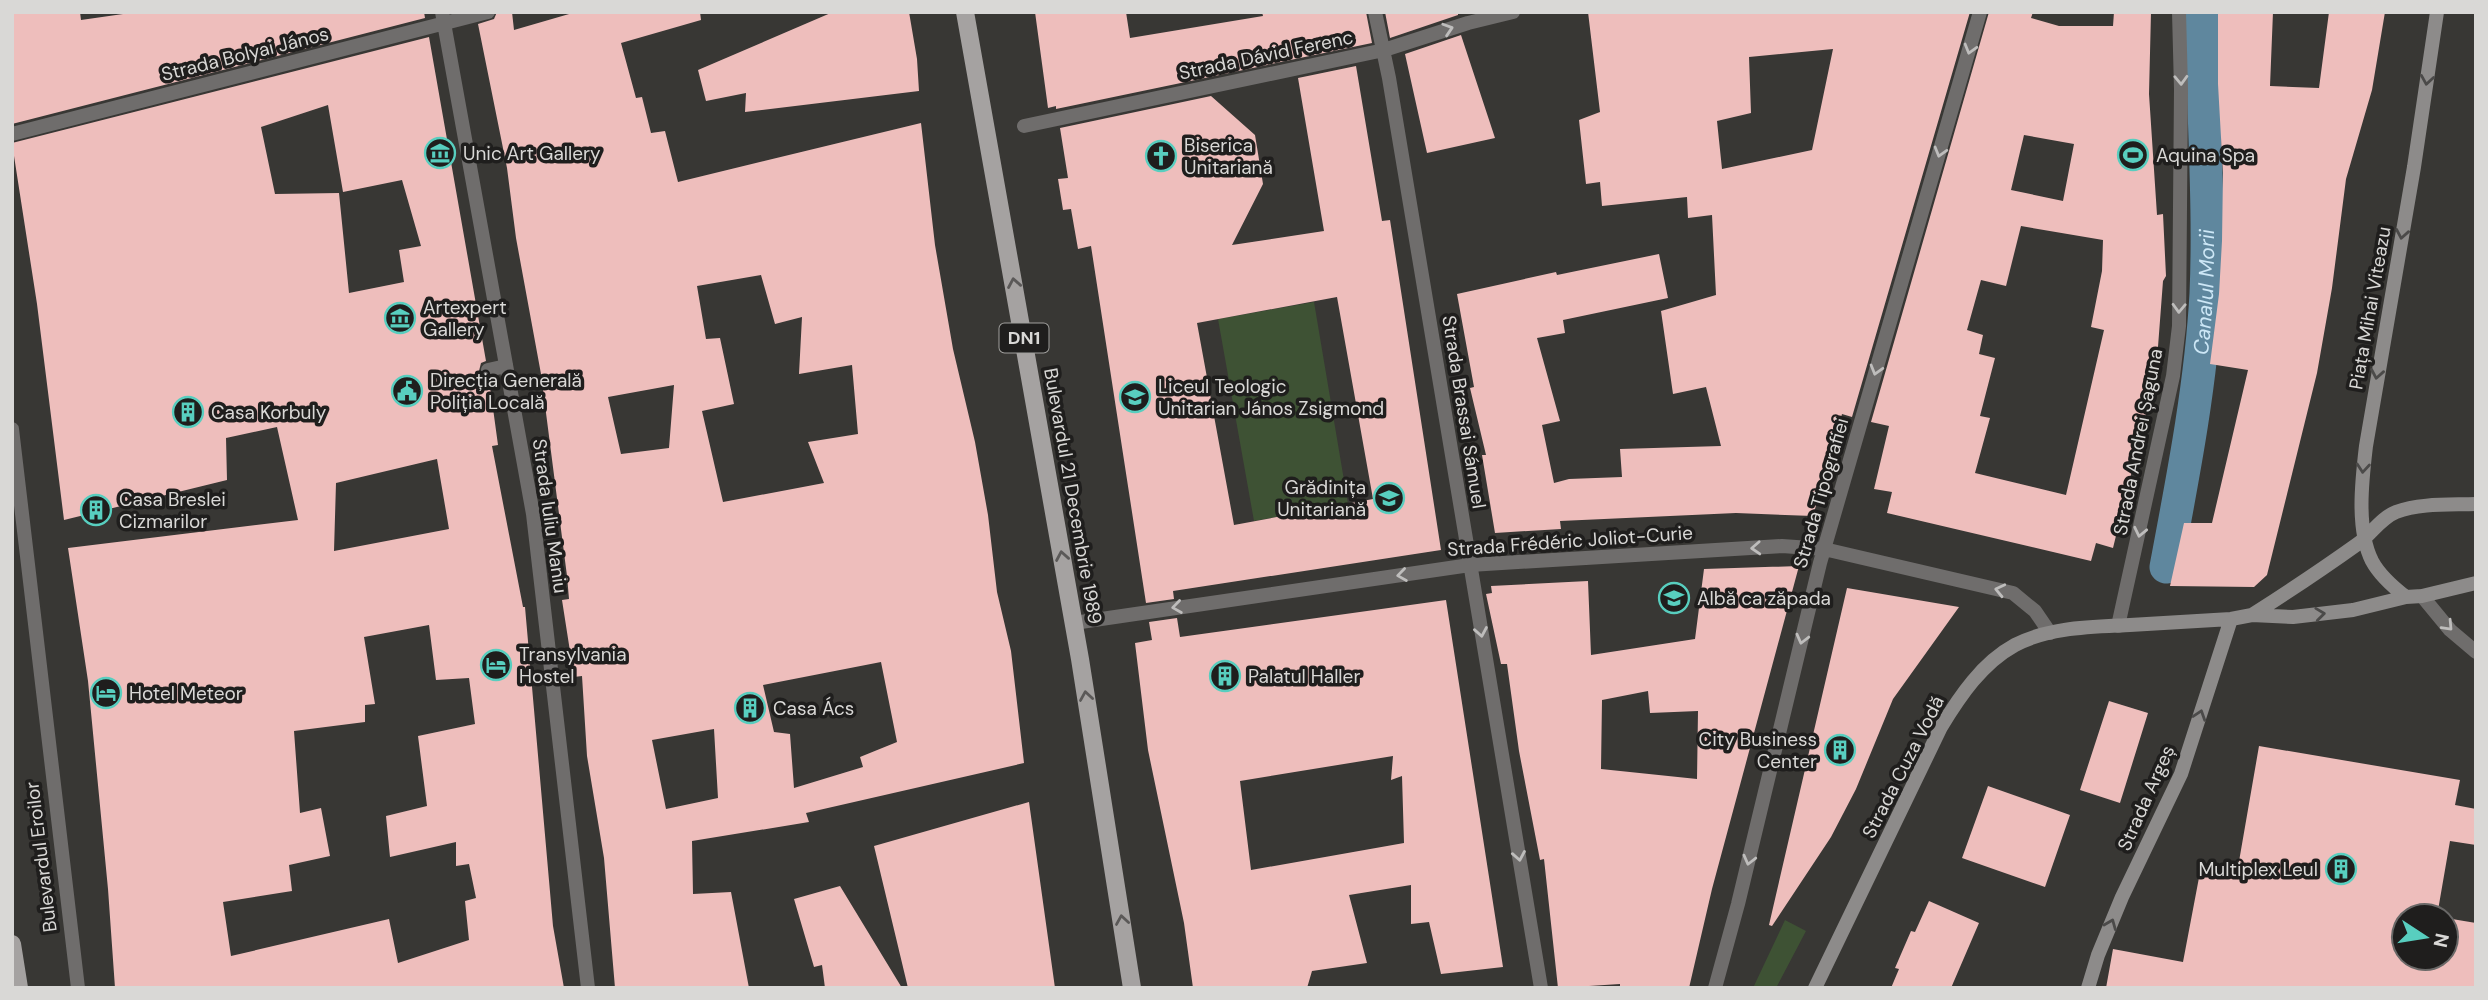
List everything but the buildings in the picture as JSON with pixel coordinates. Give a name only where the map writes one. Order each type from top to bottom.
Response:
[{"type":"main road","name":"Bulevardul 21 Decembrie 1989","points":[[965,12],[1074,623],[1132,988]]},
{"type":"main road","name":"Piața Mihai Viteazu","points":[[2406,597],[2372,561],[2365,538],[2362,483],[2365,446],[2414,167],[2437,12]]},
{"type":"main road","name":"Strada Cuza Vodă","points":[[2252,615],[2365,538],[2383,520],[2396,513],[2417,507],[2476,504]]},
{"type":"main road","name":"Strada Cuza Vodă","points":[[1815,988],[1928,752],[1955,704],[1982,671],[2013,646],[2050,633],[2118,626],[2231,620],[2252,615],[2293,617],[2353,610],[2476,583]]},
{"type":"main road","name":"Strada Argeș","points":[[2088,988],[2098,955],[2122,897],[2181,774],[2231,620]]},
{"type":"main road","name":"Bulevardul Eroilor","points":[[12,944],[19,988]]},
{"type":"street","name":"Strada Bolyai János","points":[[12,134],[443,18],[488,12]]},
{"type":"street","name":"Strada Brassai Sámuel","points":[[1375,12],[1384,50],[1541,988]]},
{"type":"street","name":"Strada Dávid Ferenc","points":[[1024,126],[1384,50],[1468,23],[1513,12]]},
{"type":"street","name":"Strada Tipografiei","points":[[1715,988],[1825,549],[1980,12]]},
{"type":"street","name":"Strada Andrei Șaguna","points":[[2118,626],[2173,376],[2178,339],[2181,234],[2179,12]]},
{"type":"street","name":"Strada Iuliu Maniu","points":[[443,18],[533,514],[588,988]]},
{"type":"street","points":[[488,370],[506,366]]},
{"type":"street","name":"Bulevardul Eroilor","points":[[12,429],[78,988]]},
{"type":"street","name":"Strada Frédéric Joliot-Curie","points":[[1074,623],[1470,565],[1783,546],[1825,549],[2013,593],[2035,611],[2050,633]]},
{"type":"street","points":[[2423,596],[2450,630],[2476,652]]},
{"type":"green space","points":[[1314,302],[1348,504],[1254,521],[1218,319]]},
{"type":"green space","points":[[1785,920],[1806,931],[1776,988],[1753,988]]},
{"type":"waterway","name":"Canalul Morii","points":[[2166,567],[2196,397],[2204,328],[2207,224],[2202,12]]},
{"type":"place","name":"Unic Art Gallery","points":[[440,153]]},
{"type":"place","name":"Aquina Spa","points":[[2133,155]]},
{"type":"place","name":"Biserica Unitariană","points":[[1161,156]]},
{"type":"place","name":"Artexpert Gallery","points":[[400,318]]},
{"type":"place","name":"Direcția Generală Poliția Locală","points":[[407,391]]},
{"type":"place","name":"Liceul Teologic Unitarian János Zsigmond","points":[[1135,397]]},
{"type":"place","name":"Casa Korbuly","points":[[188,412]]},
{"type":"place","name":"Grădinița Unitariană","points":[[1389,498]]},
{"type":"place","name":"Casa Breslei Cizmarilor","points":[[96,510]]},
{"type":"place","name":"Albă ca zăpada","points":[[1674,598]]},
{"type":"place","name":"Transylvania Hostel","points":[[496,665]]},
{"type":"place","name":"Palatul Haller","points":[[1225,676]]},
{"type":"place","name":"Hotel Meteor","points":[[106,693]]},
{"type":"place","name":"Casa Ács","points":[[750,708]]},
{"type":"place","name":"City Business Center","points":[[1840,750]]},
{"type":"place","name":"Multiplex Leul","points":[[2341,869]]}]
